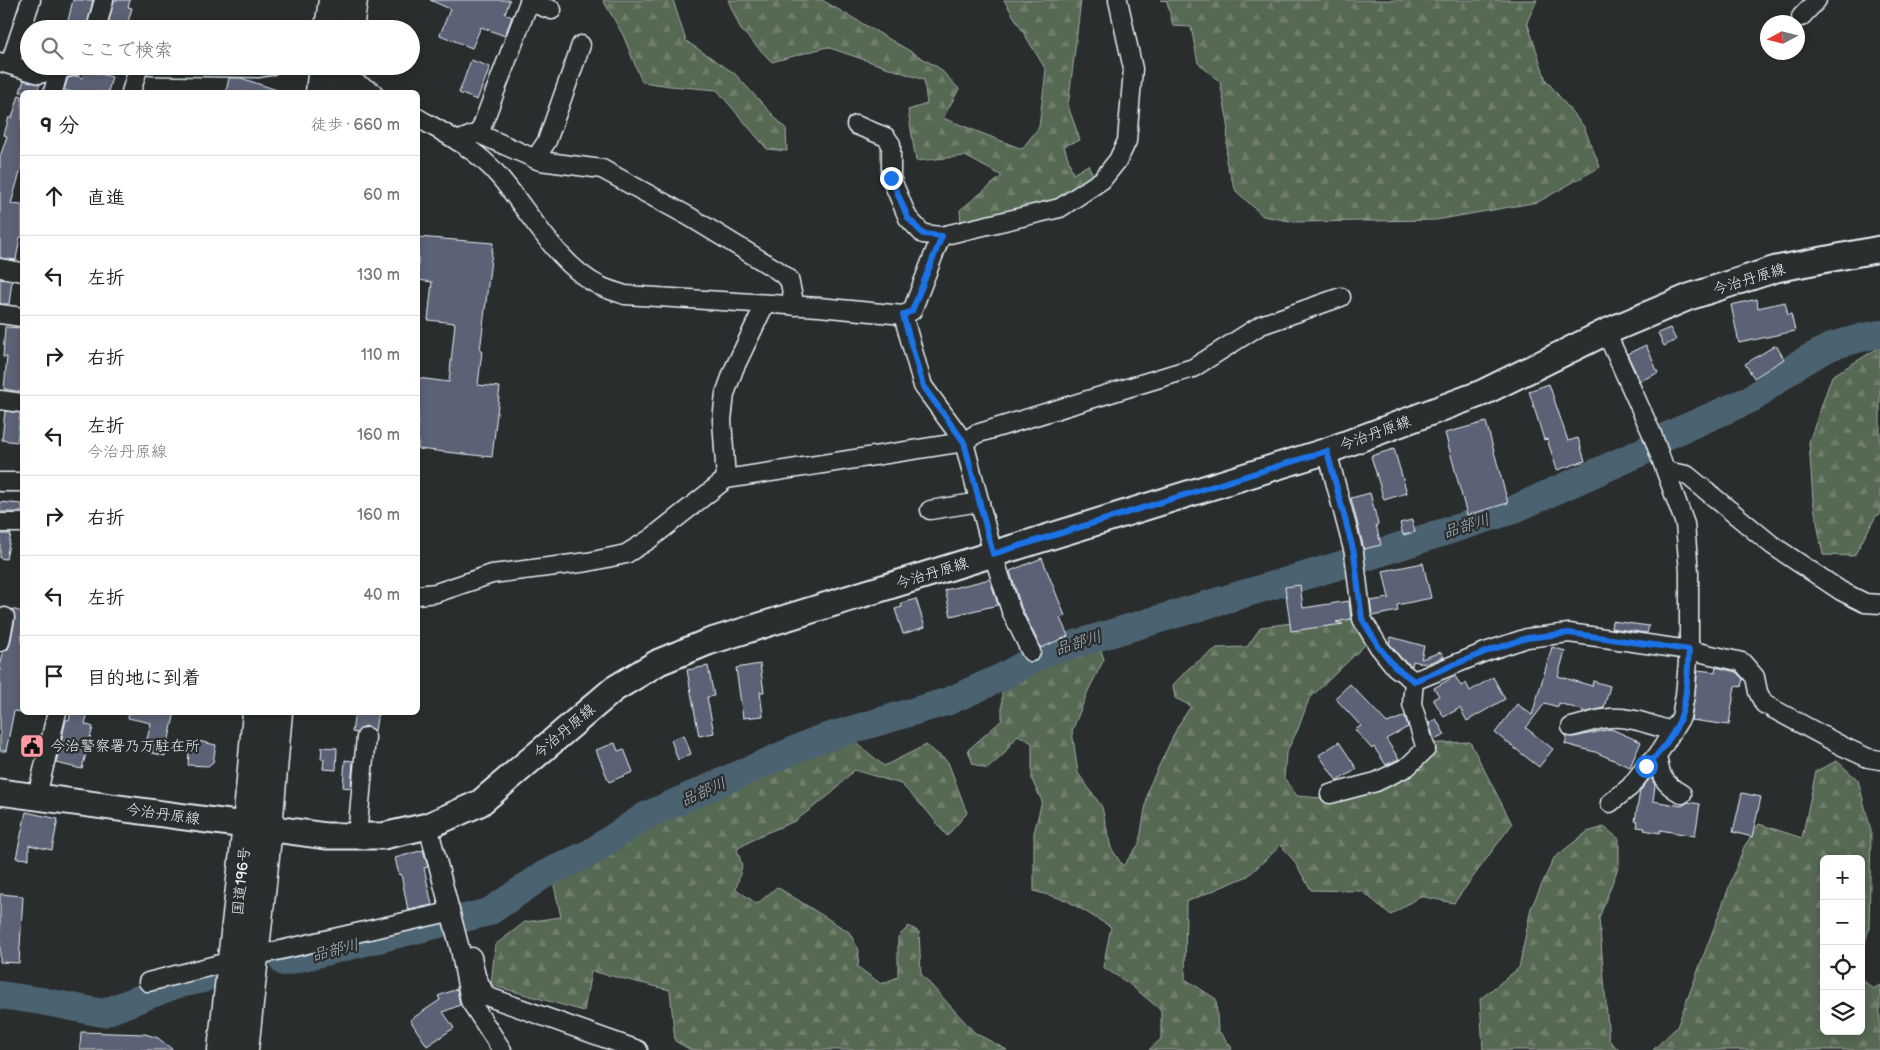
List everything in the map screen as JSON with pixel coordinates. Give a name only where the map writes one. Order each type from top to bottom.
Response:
[{"type":"highway","points":[[330,20],[333,0]]},
{"type":"highway","points":[[350,20],[353,0]]},
{"type":"highway","points":[[322,90],[333,75]]},
{"type":"highway","name":"国道196号","points":[[257,715],[258,827]]},
{"type":"highway","name":"国道196号","points":[[244,1050],[244,958],[258,827],[277,715]]},
{"type":"highway","name":"国道196号","points":[[222,1050],[244,958]]},
{"type":"main road","name":"今治丹原線","points":[[0,792],[326,836],[382,836],[428,826],[480,803],[614,689],[659,662],[708,642],[1327,451],[1482,393],[1606,332],[1690,297],[1776,269],[1880,249]]},
{"type":"street","points":[[23,20],[31,0]]},
{"type":"street","points":[[98,20],[104,0]]},
{"type":"street","points":[[856,126],[886,137],[891,144],[891,178],[908,218],[923,234],[942,236],[1060,208],[1102,180],[1118,160],[1127,141],[1134,69],[1118,0]]},
{"type":"street","points":[[1803,15],[1817,0]]},
{"type":"street","points":[[479,134],[529,2],[552,10]]},
{"type":"street","points":[[20,27],[5,63],[20,68]]},
{"type":"street","points":[[535,159],[547,141],[581,44]]},
{"type":"street","points":[[54,90],[63,75]]},
{"type":"street","points":[[132,90],[136,75]]},
{"type":"street","points":[[336,75],[369,90]]},
{"type":"street","points":[[420,119],[468,147],[497,174],[561,255],[582,274],[599,286],[625,295],[903,315],[912,311],[942,236]]},
{"type":"street","points":[[456,140],[477,133],[535,159],[602,169],[690,217],[789,279],[795,306]]},
{"type":"street","points":[[0,268],[20,272]]},
{"type":"street","points":[[420,595],[436,593],[492,574],[588,562],[626,554],[650,539],[726,479],[964,442],[976,434],[1193,368],[1261,325],[1341,297]]},
{"type":"street","points":[[726,479],[722,420],[725,394],[765,304]]},
{"type":"street","points":[[0,314],[20,317]]},
{"type":"street","points":[[903,315],[923,386],[964,442],[993,554],[1011,611],[1031,652]]},
{"type":"street","points":[[1606,332],[1652,434],[1685,524],[1690,572],[1689,650],[1681,717],[1657,756],[1646,766],[1630,787],[1610,802]]},
{"type":"street","points":[[0,400],[20,403]]},
{"type":"street","points":[[1327,451],[1354,553],[1362,619],[1379,647],[1395,667],[1414,681]]},
{"type":"street","points":[[1666,471],[1687,476],[1772,545],[1841,591],[1866,603],[1880,604]]},
{"type":"street","points":[[0,482],[20,482]]},
{"type":"street","points":[[930,510],[980,502]]},
{"type":"street","points":[[0,523],[20,523]]},
{"type":"street","points":[[0,642],[5,617]]},
{"type":"street","points":[[1414,681],[1485,652],[1527,638],[1569,633],[1689,650],[1742,662],[1755,677],[1758,692],[1764,704],[1842,746],[1868,758],[1880,760]]},
{"type":"street","points":[[1330,794],[1376,782],[1407,767],[1426,749],[1412,704],[1414,681]]},
{"type":"street","points":[[37,796],[56,715]]},
{"type":"street","points":[[1572,728],[1595,720],[1612,718],[1636,721],[1672,731]]},
{"type":"street","points":[[358,836],[366,737]]},
{"type":"street","points":[[1657,756],[1660,771],[1667,786],[1682,794]]},
{"type":"street","points":[[428,826],[460,949],[470,1002],[502,1050]]},
{"type":"street","points":[[148,982],[244,958],[449,912]]},
{"type":"street","points":[[460,949],[472,956],[476,976],[486,996],[638,1050]]},
{"type":"green space","points":[[603,0],[673,0],[686,41],[734,73],[786,129],[787,151],[767,149],[717,90],[642,82],[623,35]]},
{"type":"green space","points":[[728,0],[822,0],[939,68],[959,89],[943,118],[1022,149],[1039,127],[1046,70],[1004,0],[1081,0],[1068,106],[1080,140],[1064,146],[1073,174],[1088,165],[1094,176],[1058,201],[961,223],[960,210],[1002,176],[965,156],[916,161],[908,110],[927,104],[924,80],[827,47],[772,62],[741,30]]},
{"type":"green space","points":[[1160,0],[1537,0],[1527,22],[1546,80],[1584,127],[1600,167],[1538,202],[1436,220],[1295,222],[1263,216],[1236,191],[1226,162],[1228,123],[1220,82],[1198,63],[1191,27],[1173,26],[1167,1]]},
{"type":"green space","points":[[1880,347],[1880,514],[1876,516],[1854,556],[1823,555],[1813,500],[1809,442],[1832,376]]},
{"type":"green space","points":[[1341,605],[1355,619],[1368,642],[1309,699],[1298,729],[1286,753],[1284,778],[1297,796],[1322,798],[1373,791],[1417,744],[1470,742],[1512,824],[1454,903],[1420,896],[1391,915],[1362,891],[1311,890],[1294,861],[1281,845],[1248,876],[1186,902],[1185,979],[1216,999],[1218,1030],[1232,1048],[1231,1050],[1149,1050],[1161,1039],[1161,1010],[1128,983],[1103,967],[1111,927],[1066,900],[1034,891],[1034,833],[1042,801],[1032,780],[1032,743],[1018,735],[1002,756],[987,769],[973,764],[968,750],[1002,720],[1002,689],[1047,658],[1098,643],[1104,659],[1088,691],[1072,731],[1078,773],[1102,807],[1111,848],[1123,866],[1139,844],[1149,787],[1178,726],[1191,706],[1175,698],[1173,685],[1189,668],[1217,648],[1247,647],[1261,627],[1315,620]]},
{"type":"green space","points":[[852,739],[884,766],[926,745],[948,762],[967,813],[947,836],[928,812],[901,784],[854,770],[832,793],[795,821],[761,835],[737,849],[742,866],[736,889],[757,904],[777,887],[849,932],[859,950],[858,967],[881,984],[898,977],[898,937],[909,926],[919,932],[921,974],[975,1033],[1007,1050],[691,1050],[675,1041],[670,990],[591,971],[584,1011],[491,985],[495,945],[525,922],[561,917],[554,885],[633,830],[817,749]]},
{"type":"green space","points":[[1837,761],[1858,780],[1871,831],[1869,928],[1865,942],[1865,855],[1820,855],[1820,1035],[1865,1035],[1865,982],[1873,989],[1880,985],[1880,1050],[1653,1050],[1677,1027],[1744,847],[1759,824],[1802,838],[1816,771]]},
{"type":"green space","points":[[1604,827],[1619,839],[1619,865],[1599,918],[1609,1040],[1619,1050],[1483,1050],[1480,999],[1519,968],[1531,908],[1554,858],[1587,832]]},
{"type":"building","points":[[73,0],[93,0],[88,20],[68,20]]},
{"type":"building","points":[[114,0],[130,0],[128,7],[132,8],[129,20],[109,20]]},
{"type":"building","points":[[430,0],[510,0],[505,14],[512,17],[505,36],[481,27],[472,48],[440,35],[450,9]]},
{"type":"building","points":[[471,60],[490,67],[477,100],[459,93]]},
{"type":"building","points":[[83,75],[112,77],[109,90],[64,90],[68,78],[77,76],[82,78]]},
{"type":"building","points":[[229,78],[241,78],[277,90],[226,90]]},
{"type":"building","points":[[24,80],[40,84],[38,90],[21,90]]},
{"type":"building","points":[[19,95],[20,172],[11,204],[20,205],[20,237],[16,260],[0,258],[0,157],[7,136],[4,135],[9,117],[12,118]]},
{"type":"building","points":[[420,237],[493,243],[480,351],[482,351],[478,385],[500,387],[492,457],[420,449],[420,378],[449,382],[455,323],[428,320],[432,282],[420,280]]},
{"type":"building","points":[[0,279],[12,281],[9,304],[0,304]]},
{"type":"building","points":[[1757,299],[1758,308],[1785,302],[1788,315],[1791,314],[1795,331],[1739,343],[1731,305]]},
{"type":"building","points":[[5,327],[20,328],[20,392],[4,389],[7,357],[3,357]]},
{"type":"building","points":[[1670,328],[1676,340],[1664,346],[1658,333]]},
{"type":"building","points":[[1646,345],[1658,373],[1640,381],[1627,354]]},
{"type":"building","points":[[1776,345],[1784,359],[1754,378],[1745,364]]},
{"type":"building","points":[[1549,384],[1568,441],[1578,438],[1585,461],[1557,470],[1547,439],[1544,440],[1529,391]]},
{"type":"building","points":[[5,411],[20,413],[17,442],[2,440]]},
{"type":"building","points":[[1486,422],[1508,503],[1467,515],[1445,433]]},
{"type":"building","points":[[1394,449],[1407,493],[1384,500],[1371,456]]},
{"type":"building","points":[[1370,493],[1381,545],[1364,549],[1351,498]]},
{"type":"building","points":[[0,502],[20,504],[20,512],[0,512]]},
{"type":"building","points":[[1412,520],[1415,532],[1403,535],[1400,523]]},
{"type":"building","points":[[0,534],[11,534],[6,559],[0,558]]},
{"type":"building","points":[[1042,558],[1065,616],[1060,618],[1068,636],[1041,648],[1021,607],[1010,571]]},
{"type":"building","points":[[1423,563],[1431,598],[1397,605],[1398,611],[1372,616],[1370,601],[1389,598],[1383,571]]},
{"type":"building","points":[[990,579],[998,605],[951,616],[945,590]]},
{"type":"building","points":[[1300,585],[1303,608],[1349,601],[1351,619],[1336,622],[1343,624],[1291,631],[1285,587]]},
{"type":"building","points":[[916,599],[925,627],[903,634],[895,609],[902,607],[901,603]]},
{"type":"building","points":[[12,609],[20,611],[20,712],[14,711],[6,751],[0,751],[0,670],[3,652],[8,649],[10,644],[15,619]]},
{"type":"building","points":[[1612,621],[1649,626],[1647,633],[1611,628]]},
{"type":"building","points":[[1391,637],[1424,646],[1421,659],[1441,652],[1444,657],[1426,664],[1413,661],[1412,666],[1402,659],[1389,643]]},
{"type":"building","points":[[1552,647],[1565,651],[1558,676],[1592,686],[1593,681],[1610,686],[1604,708],[1583,713],[1584,711],[1559,703],[1558,707],[1545,703],[1526,728],[1553,749],[1539,767],[1495,733],[1517,704],[1532,715]]},
{"type":"building","points":[[760,664],[764,692],[760,692],[763,716],[743,718],[736,668]]},
{"type":"building","points":[[708,666],[714,696],[707,697],[714,733],[699,736],[687,670]]},
{"type":"building","points":[[1716,667],[1736,672],[1743,679],[1741,687],[1735,686],[1729,725],[1691,720],[1698,670],[1715,672]]},
{"type":"building","points":[[1455,676],[1461,686],[1466,683],[1470,691],[1493,677],[1505,699],[1467,721],[1460,708],[1444,717],[1433,699],[1439,696],[1434,688]]},
{"type":"building","points":[[1350,684],[1387,723],[1405,716],[1408,727],[1386,739],[1399,759],[1386,765],[1374,747],[1372,749],[1355,730],[1361,726],[1335,698]]},
{"type":"building","points":[[70,715],[87,715],[85,724],[93,727],[82,769],[56,763],[66,720],[69,720]]},
{"type":"building","points":[[128,715],[174,715],[165,756],[144,751],[151,723],[128,718]]},
{"type":"building","points":[[355,715],[378,715],[375,731],[366,726],[357,733],[352,732]]},
{"type":"building","points":[[1436,719],[1445,735],[1434,740],[1429,723]]},
{"type":"building","points":[[1611,729],[1641,742],[1630,767],[1595,752],[1565,744],[1567,736],[1574,737]]},
{"type":"building","points":[[684,735],[691,754],[678,760],[671,740]]},
{"type":"building","points":[[198,741],[216,745],[213,762],[208,766],[188,765],[189,751],[196,753]]},
{"type":"building","points":[[1339,742],[1357,769],[1337,781],[1319,755]]},
{"type":"building","points":[[615,743],[618,751],[624,749],[633,772],[609,782],[596,750]]},
{"type":"building","points":[[322,747],[337,748],[336,770],[323,769],[324,759],[321,759]]},
{"type":"building","points":[[345,760],[353,761],[351,788],[343,787]]},
{"type":"building","points":[[1651,777],[1655,785],[1653,801],[1682,806],[1688,802],[1700,804],[1695,836],[1660,830],[1660,833],[1637,827],[1638,821],[1635,821],[1640,791]]},
{"type":"building","points":[[1742,793],[1761,797],[1752,837],[1733,832]]},
{"type":"building","points":[[26,812],[58,819],[52,850],[29,845],[29,859],[16,858]]},
{"type":"building","points":[[423,850],[428,867],[424,868],[432,905],[408,910],[401,874],[399,875],[395,858]]},
{"type":"building","points":[[0,894],[23,896],[19,963],[0,962]]},
{"type":"building","points":[[457,989],[460,1005],[443,1012],[454,1028],[427,1046],[410,1020],[440,1000],[438,996]]},
{"type":"building","points":[[81,1032],[145,1034],[158,1038],[173,1050],[80,1050]]},
{"type":"waterway","name":"品部川","points":[[284,962],[489,912],[545,874],[590,853],[645,816],[817,740],[949,701],[1002,677],[1045,653],[1341,565],[1510,511],[1644,451],[1669,435],[1751,399],[1800,363],[1832,346],[1880,334]]},
{"type":"waterway","name":"品部川","points":[[0,995],[103,1013],[175,985],[203,979]]},
{"type":"place","name":"今治警察署乃万駐在所","points":[[32,746]]},
{"type":"route","points":[[891,178],[908,218],[923,234],[942,236],[912,311],[903,315],[923,386],[964,442],[993,554],[1327,451],[1354,553],[1362,619],[1379,647],[1395,667],[1414,681],[1485,652],[1527,638],[1569,633],[1689,650],[1681,717],[1657,756],[1646,766]]}]
